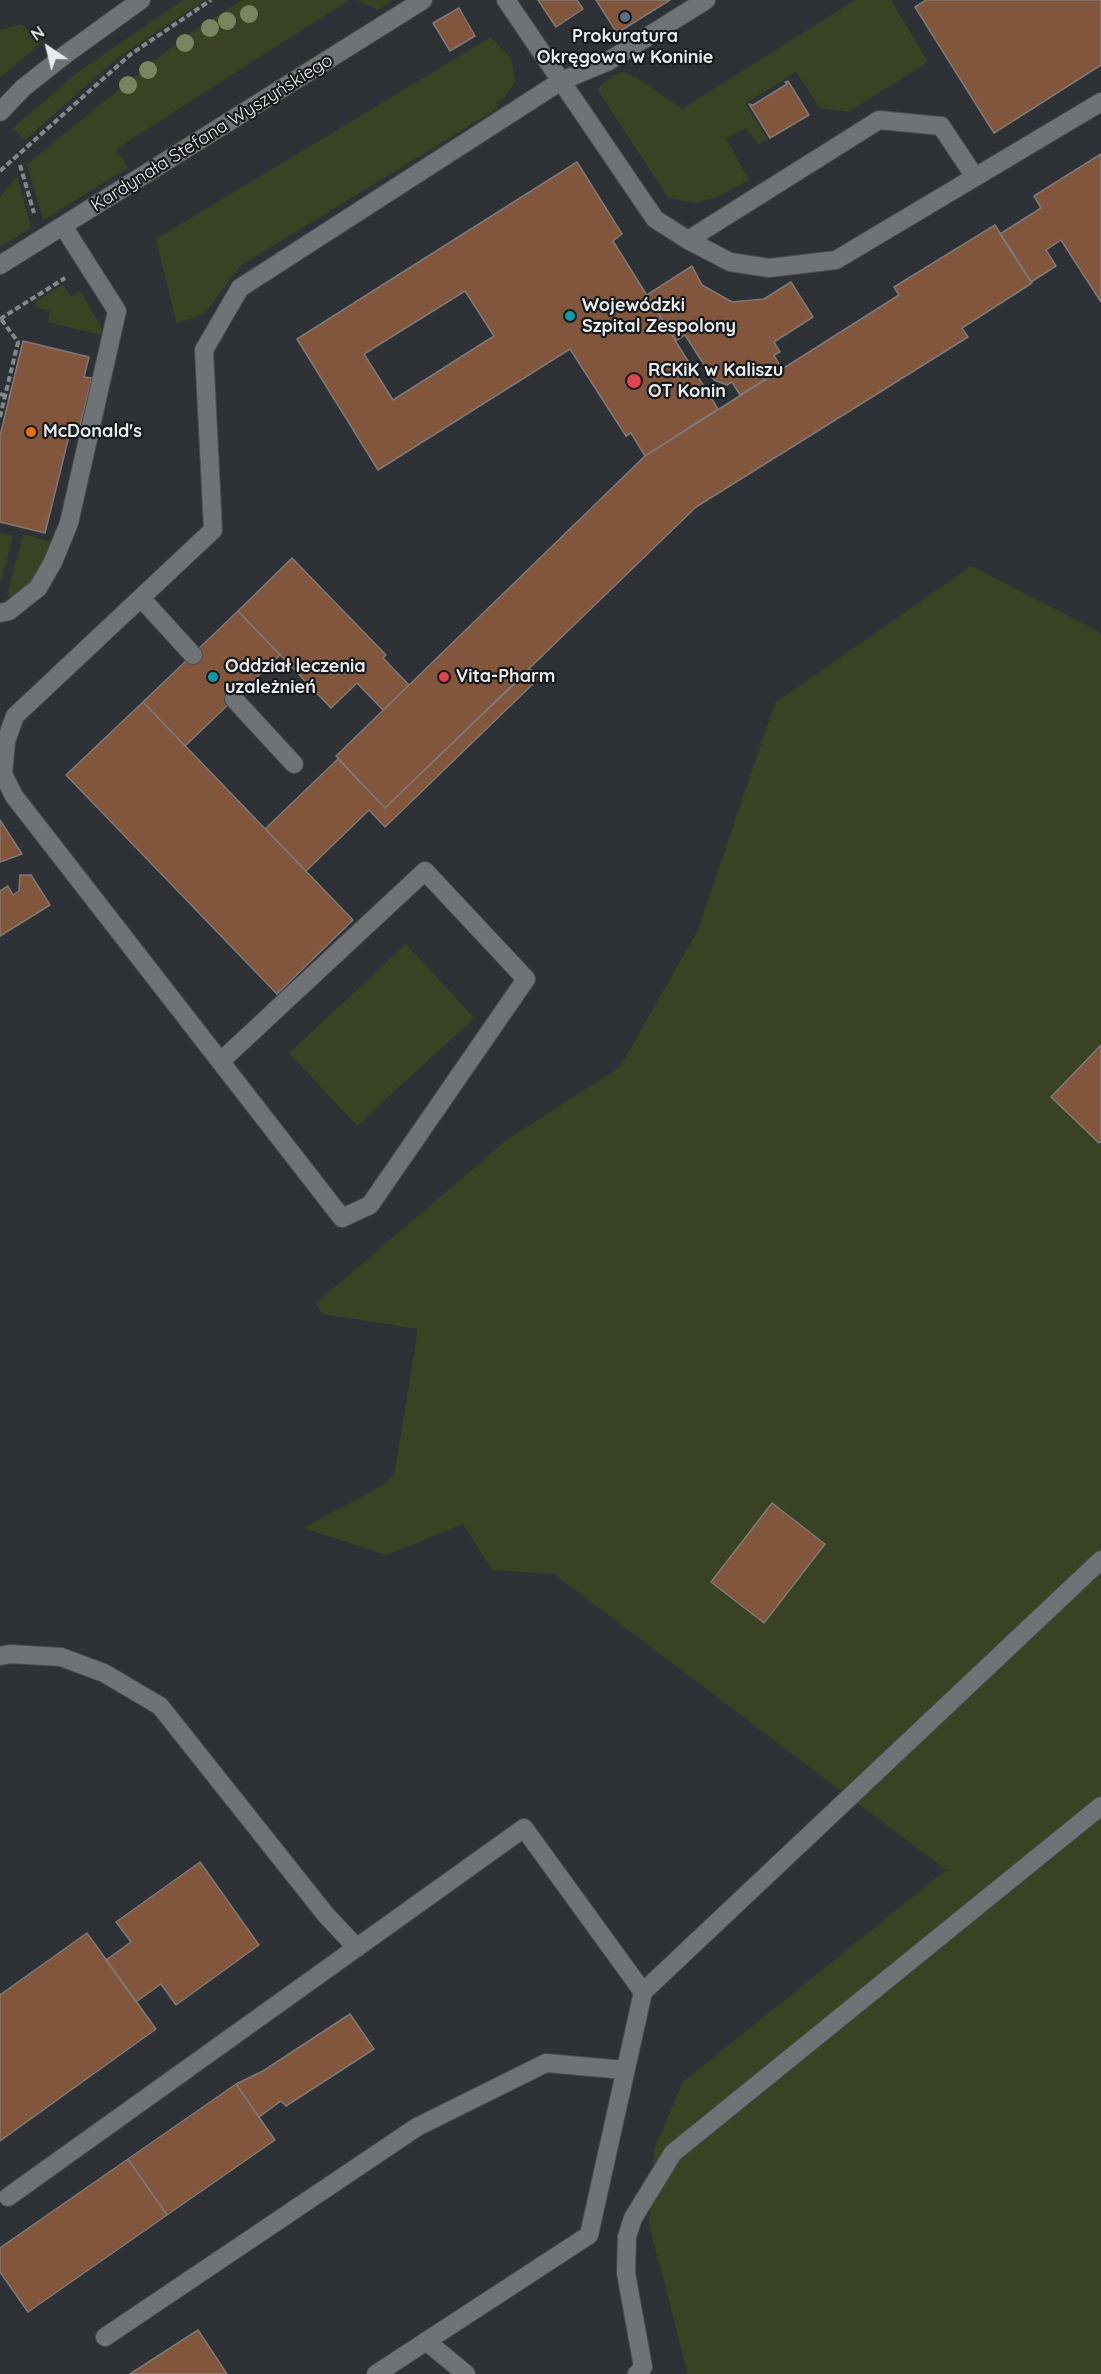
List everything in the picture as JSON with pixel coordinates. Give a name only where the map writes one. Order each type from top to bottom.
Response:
[{"type":"main road","points":[[0,112],[24,88],[66,54],[141,0]]},
{"type":"main road","name":"Kardynała Stefana Wyszyńskiego","points":[[0,265],[423,0]]},
{"type":"main road","points":[[506,0],[655,219],[688,240],[730,262],[769,268],[836,260],[1101,102]]},
{"type":"main road","points":[[221,1061],[425,871],[526,979],[370,1205],[342,1218],[14,796],[3,774],[6,741],[15,716],[213,530],[204,350],[240,288],[561,81],[607,62],[706,0]]},
{"type":"main road","points":[[688,240],[879,120],[941,126],[975,177]]},
{"type":"main road","points":[[0,613],[9,611],[38,588],[69,523],[117,311],[63,226]]},
{"type":"main road","points":[[141,598],[193,654]]},
{"type":"main road","points":[[234,699],[294,764]]},
{"type":"main road","points":[[376,2374],[589,2235],[643,1992],[1101,1560]]},
{"type":"main road","points":[[0,1656],[10,1654],[61,1658],[104,1673],[160,1706],[327,1915],[357,1948]]},
{"type":"main road","points":[[637,2374],[643,2367],[627,2273],[627,2237],[633,2218],[673,2153],[1101,1806]]},
{"type":"main road","points":[[8,2197],[524,1828],[643,1992]]},
{"type":"main road","points":[[105,2337],[417,2127],[546,2063],[625,2070]]},
{"type":"main road","points":[[426,2341],[466,2374]]},
{"type":"path","points":[[0,171],[131,54],[211,0]]},
{"type":"path","points":[[0,417],[18,342],[0,319],[87,264]]},
{"type":"green space","points":[[183,0],[205,0],[117,58],[25,140],[13,128],[78,72]]},
{"type":"green space","points":[[242,0],[349,0],[116,149],[128,168],[43,220],[27,164],[184,37]]},
{"type":"green space","points":[[357,0],[392,0],[378,10]]},
{"type":"green space","points":[[855,0],[891,0],[928,62],[848,112],[820,108],[796,72],[745,104],[768,139],[758,144],[746,128],[726,138],[749,180],[717,197],[696,203],[668,198],[598,90],[600,86],[612,76],[623,72],[636,77],[682,109]]},
{"type":"green space","points":[[21,24],[43,41],[0,78],[0,30]]},
{"type":"green space","points":[[491,37],[511,58],[515,82],[505,97],[496,103],[498,108],[240,266],[205,313],[177,324],[156,239]]},
{"type":"green space","points":[[17,176],[31,228],[0,247],[0,197]]},
{"type":"green space","points":[[63,285],[71,297],[80,291],[100,324],[102,335],[48,322],[50,311],[35,307],[36,301]]},
{"type":"green space","points":[[0,533],[13,536],[1,582],[0,582]]},
{"type":"green space","points":[[24,534],[51,542],[45,562],[35,579],[11,598],[7,594]]},
{"type":"green space","points":[[971,566],[1096,630],[1101,635],[1101,2374],[688,2374],[649,2225],[654,2149],[683,2082],[946,1870],[554,1574],[492,1570],[463,1524],[387,1555],[303,1528],[387,1483],[395,1471],[418,1329],[322,1314],[316,1303],[508,1139],[620,1067],[698,930],[775,703]]},
{"type":"green space","points":[[406,944],[474,1018],[357,1126],[289,1053]]},
{"type":"building","points":[[538,0],[577,0],[583,9],[556,27]]},
{"type":"building","name":"Prokuratura Okręgowa w Koninie","points":[[596,0],[670,0],[617,33]]},
{"type":"building","points":[[926,0],[1101,0],[1101,65],[994,133],[915,7]]},
{"type":"building","points":[[459,8],[475,36],[450,51],[433,23]]},
{"type":"building","points":[[788,81],[809,115],[770,138],[749,104],[753,105],[787,84],[785,82]]},
{"type":"building","points":[[1101,154],[1101,302],[1061,240],[1046,250],[1056,266],[1031,282],[1000,234],[1041,208],[1034,196]]},
{"type":"building","name":"Wojewódzki Szpital Zespolony","points":[[577,162],[622,234],[613,241],[718,409],[645,456],[631,433],[626,436],[570,349],[378,470],[297,339]],"holes":[[[465,291],[494,336],[393,400],[364,354]]]},
{"type":"building","points":[[995,225],[1032,283],[962,328],[968,337],[696,507],[385,808],[336,756],[645,456],[899,295],[894,287]]},
{"type":"building","points":[[692,266],[702,285],[732,302],[764,299],[791,282],[813,317],[774,342],[780,352],[774,355],[782,369],[740,395],[732,382],[727,385],[714,380],[685,335],[676,341],[647,295]]},
{"type":"building","points":[[23,341],[89,357],[84,377],[92,378],[80,426],[72,424],[45,533],[0,522],[0,436]]},
{"type":"building","points":[[292,558],[386,655],[383,658],[409,685],[383,710],[357,683],[331,708],[238,611]]},
{"type":"building","name":"Oddział leczenia uzależnień","points":[[238,611],[280,655],[185,746],[143,702]]},
{"type":"building","points":[[530,669],[539,678],[385,827],[369,810],[306,871],[265,829],[338,759],[385,808]]},
{"type":"building","points":[[143,702],[353,920],[277,994],[66,775]]},
{"type":"building","points":[[0,820],[22,854],[0,862]]},
{"type":"building","points":[[20,875],[31,875],[50,905],[0,936],[0,891],[8,886],[13,895],[19,891]]},
{"type":"building","points":[[1101,1045],[1101,1141],[1099,1143],[1051,1097]]},
{"type":"building","points":[[772,1503],[825,1544],[764,1623],[711,1582]]},
{"type":"building","points":[[200,1862],[259,1945],[176,2005],[161,1984],[136,2002],[106,1960],[131,1942],[116,1922]]},
{"type":"building","points":[[87,1933],[156,2029],[0,2141],[0,1995]]},
{"type":"building","points":[[350,2014],[374,2049],[286,2106],[281,2101],[259,2117],[236,2084],[263,2071]]},
{"type":"building","points":[[236,2084],[275,2140],[167,2215],[128,2159]]},
{"type":"building","points":[[128,2159],[167,2215],[28,2312],[0,2272],[0,2248]]},
{"type":"building","points":[[198,2330],[227,2374],[130,2374]]},
{"type":"place","name":"Prokuratura Okręgowa w Koninie","points":[[625,17]]},
{"type":"place","name":"Wojewódzki Szpital Zespolony","points":[[570,316]]},
{"type":"place","name":"RCKiK w Kaliszu OT Konin","points":[[634,381]]},
{"type":"place","name":"McDonald's","points":[[31,432]]},
{"type":"place","name":"Oddział leczenia uzależnień","points":[[213,677]]},
{"type":"place","name":"Vita-Pharm","points":[[444,677]]}]
